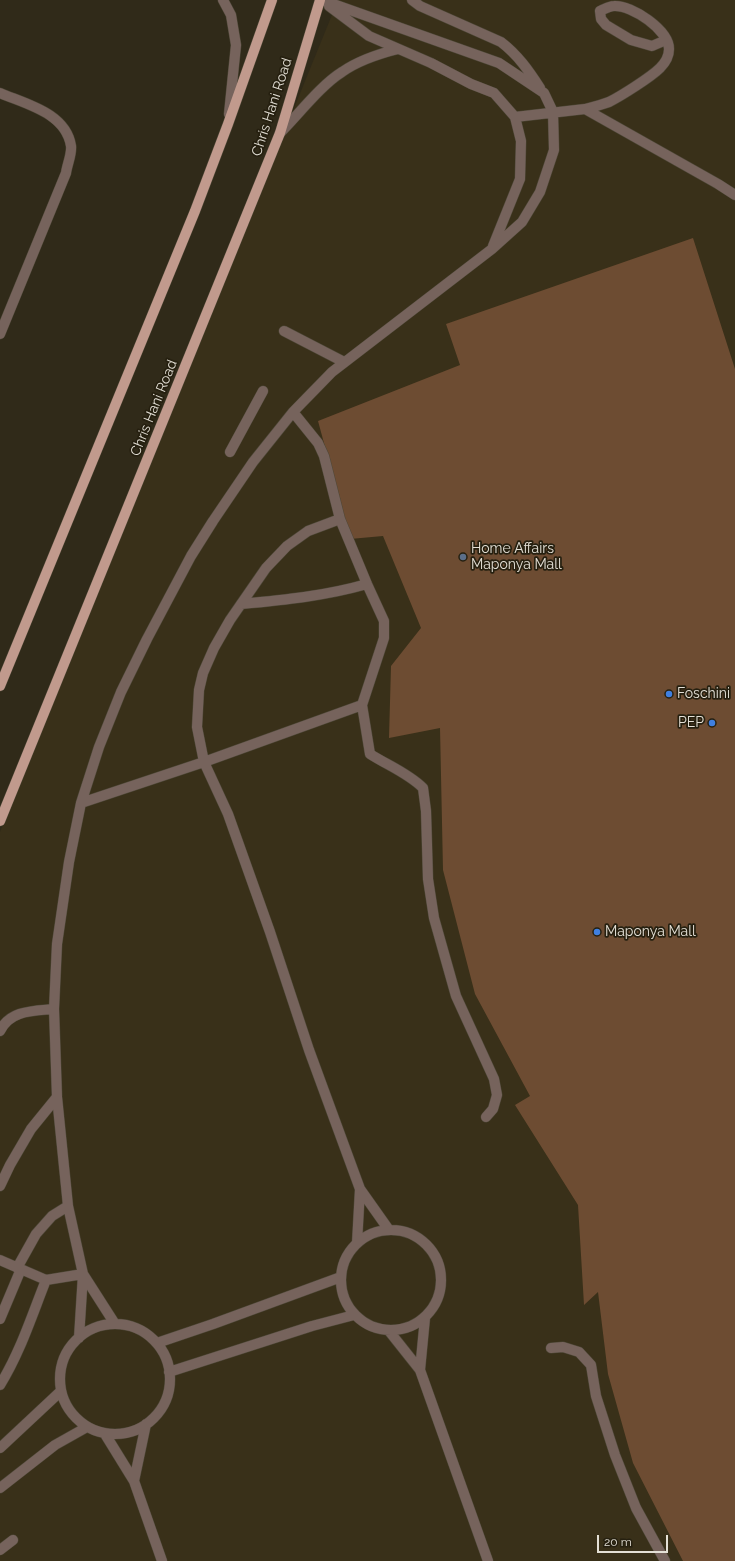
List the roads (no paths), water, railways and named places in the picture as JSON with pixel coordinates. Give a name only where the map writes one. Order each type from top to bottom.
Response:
[{"type":"main road","points":[[0,686],[195,211],[272,0]]},
{"type":"main road","name":"Chris Hani Road","points":[[0,821],[280,133],[321,0]]},
{"type":"street","points":[[223,0],[231,15],[236,45],[228,124]]},
{"type":"street","points":[[321,0],[369,36],[494,93],[515,117],[521,140],[520,179],[492,249]]},
{"type":"street","points":[[321,0],[499,64],[544,93]]},
{"type":"street","points":[[79,1338],[83,1274],[68,1206],[57,1097],[54,1009],[57,944],[69,862],[81,803],[98,747],[121,692],[191,556],[253,462],[293,412],[332,372],[492,249],[522,222],[540,192],[554,150],[554,112],[544,93],[524,64],[512,50],[501,42],[420,6],[412,0]]},
{"type":"street","points":[[515,117],[585,109],[608,102],[660,68],[667,59],[669,48],[666,40],[660,30],[641,15],[623,7],[615,6],[597,10],[601,19],[606,25],[631,40],[652,46],[666,40]]},
{"type":"street","points":[[280,133],[323,88],[341,72],[376,54],[398,49]]},
{"type":"street","points":[[0,93],[50,114],[65,129],[71,147],[66,173],[0,334]]},
{"type":"street","points":[[585,109],[735,195]]},
{"type":"street","points":[[284,331],[344,362]]},
{"type":"street","points":[[230,452],[263,391]]},
{"type":"street","points":[[293,412],[318,443],[324,456],[340,519],[384,621],[384,638],[362,705],[370,754],[407,775],[423,788],[426,811],[428,879],[434,918],[456,996],[494,1079],[496,1096],[493,1109],[486,1117]]},
{"type":"street","points":[[340,519],[308,531],[287,546],[266,568],[241,604],[214,648],[204,673],[199,690],[197,727],[204,762],[228,814],[270,932],[309,1050],[360,1189],[389,1230]]},
{"type":"street","points":[[241,604],[294,599],[338,592],[367,584]]},
{"type":"street","points":[[81,803],[204,762],[362,705]]},
{"type":"street","points":[[0,1031],[2,1026],[10,1018],[19,1013],[54,1009]]},
{"type":"street","points":[[0,1186],[10,1164],[31,1129],[57,1097]]},
{"type":"street","points":[[357,1243],[360,1189]]},
{"type":"street","points":[[0,1319],[19,1268],[36,1234],[52,1216],[68,1206]]},
{"type":"street","points":[[389,1230],[403,1231],[415,1236],[426,1244],[435,1255],[440,1268],[442,1281],[440,1295],[434,1308],[425,1318],[402,1330],[389,1331],[364,1323],[354,1315],[347,1304],[342,1291],[341,1278],[343,1264],[357,1243],[372,1234],[389,1230]]},
{"type":"street","points":[[0,1260],[46,1280],[83,1274]]},
{"type":"street","points":[[83,1274],[115,1324]]},
{"type":"street","points":[[157,1343],[341,1278]]},
{"type":"street","points":[[0,1385],[7,1374],[26,1332],[46,1280]]},
{"type":"street","points":[[169,1372],[312,1326],[354,1315]]},
{"type":"street","points":[[420,1370],[425,1318]]},
{"type":"street","points":[[115,1324],[131,1326],[145,1333],[157,1343],[166,1357],[169,1372],[169,1387],[165,1402],[157,1414],[146,1424],[133,1431],[119,1434],[105,1434],[87,1427],[75,1418],[66,1405],[61,1391],[60,1376],[63,1362],[69,1348],[79,1338],[90,1330],[115,1324]]},
{"type":"street","points":[[389,1331],[420,1370],[488,1561]]},
{"type":"street","points":[[551,1348],[563,1347],[579,1352],[591,1365],[596,1396],[615,1455],[636,1508],[665,1561]]},
{"type":"street","points":[[0,1448],[61,1391]]},
{"type":"street","points":[[134,1481],[146,1424]]},
{"type":"street","points":[[0,1488],[55,1446],[87,1427]]},
{"type":"street","points":[[105,1434],[134,1481],[162,1561]]},
{"type":"street","points":[[0,1550],[13,1540]]},
{"type":"place","name":"Home Affairs Maponya Mall","points":[[463,557]]},
{"type":"place","name":"Foschini","points":[[669,694]]},
{"type":"place","name":"PEP","points":[[712,723]]},
{"type":"place","name":"Maponya Mall","points":[[597,932]]}]
